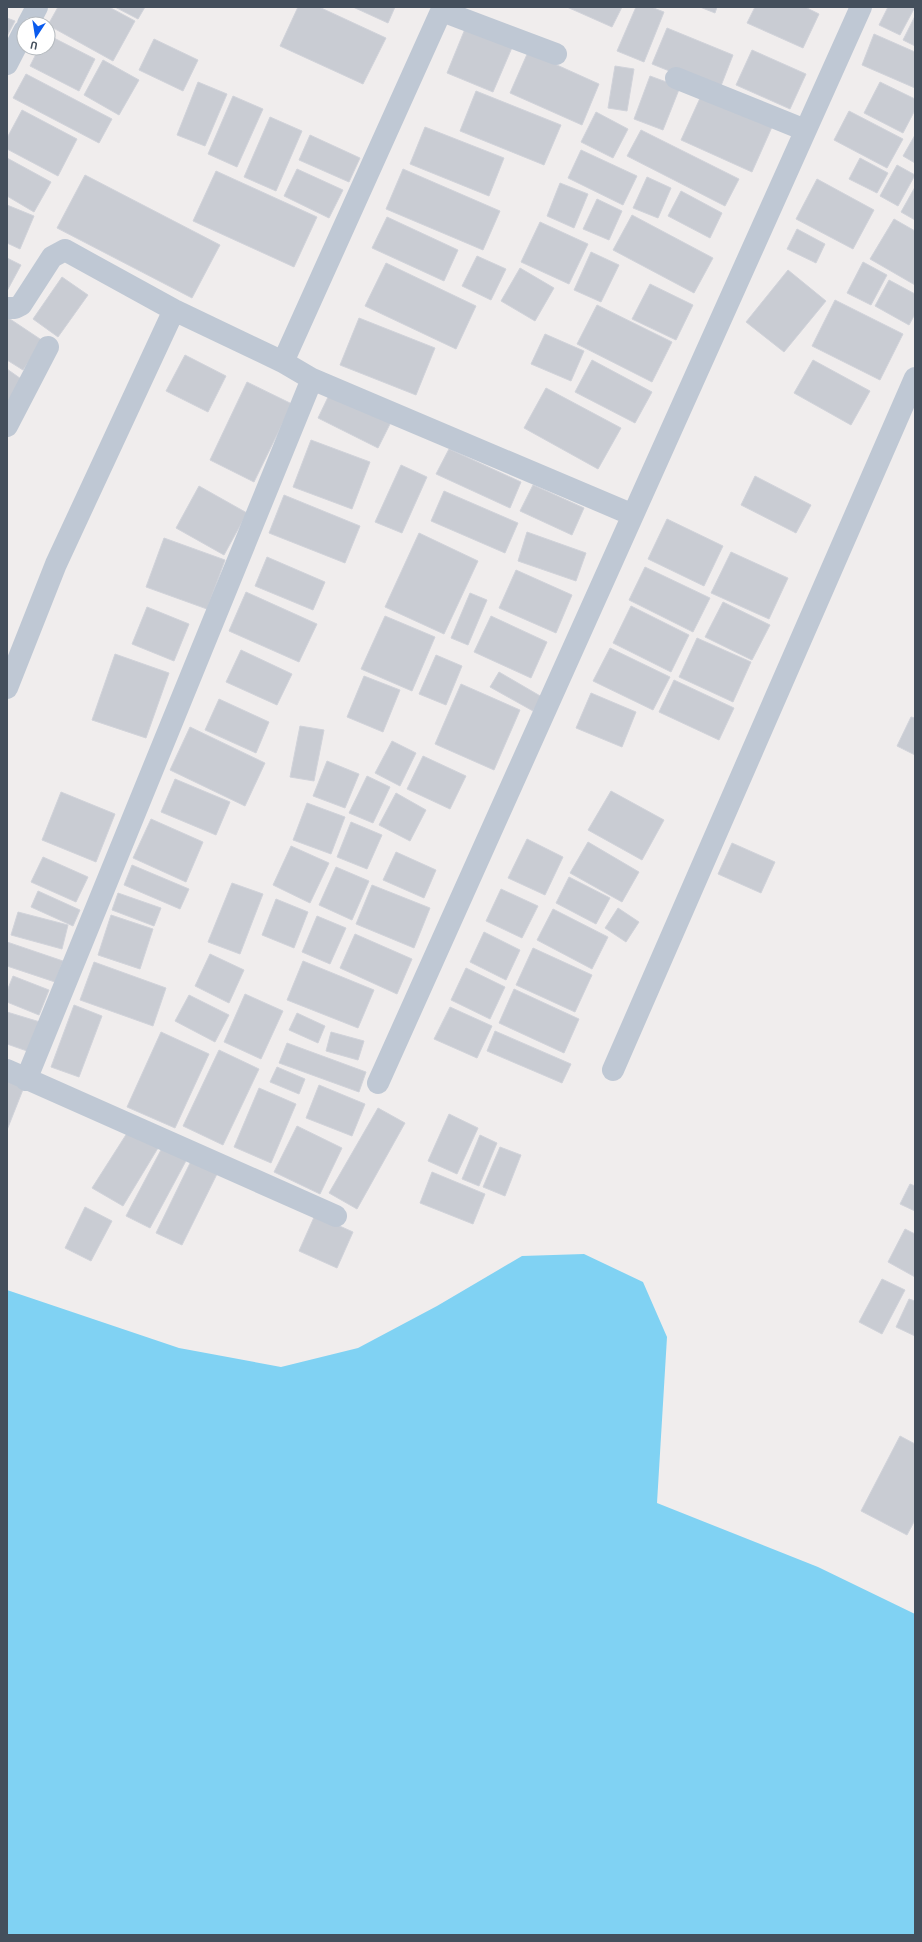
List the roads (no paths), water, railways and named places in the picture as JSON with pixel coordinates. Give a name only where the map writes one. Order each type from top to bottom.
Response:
[{"type":"street","points":[[32,16],[37,7]]},
{"type":"street","points":[[378,1083],[860,7]]},
{"type":"street","points":[[283,362],[442,9],[556,54]]},
{"type":"street","points":[[7,64],[16,47]]},
{"type":"street","points":[[676,78],[805,130]]},
{"type":"street","points":[[7,308],[14,308],[21,305],[52,257],[65,250],[174,310],[283,362],[312,379],[633,516]]},
{"type":"street","points":[[7,688],[56,564],[174,310]]},
{"type":"street","points":[[7,426],[48,347]]},
{"type":"street","points":[[613,1070],[915,378]]},
{"type":"street","points":[[26,1080],[312,379]]},
{"type":"street","points":[[7,1070],[26,1080],[336,1216]]},
{"type":"water","points":[[584,1254],[643,1282],[667,1337],[657,1503],[818,1567],[915,1614],[915,1935],[7,1935],[7,1290],[179,1348],[281,1367],[358,1348],[437,1306],[522,1256]]}]
